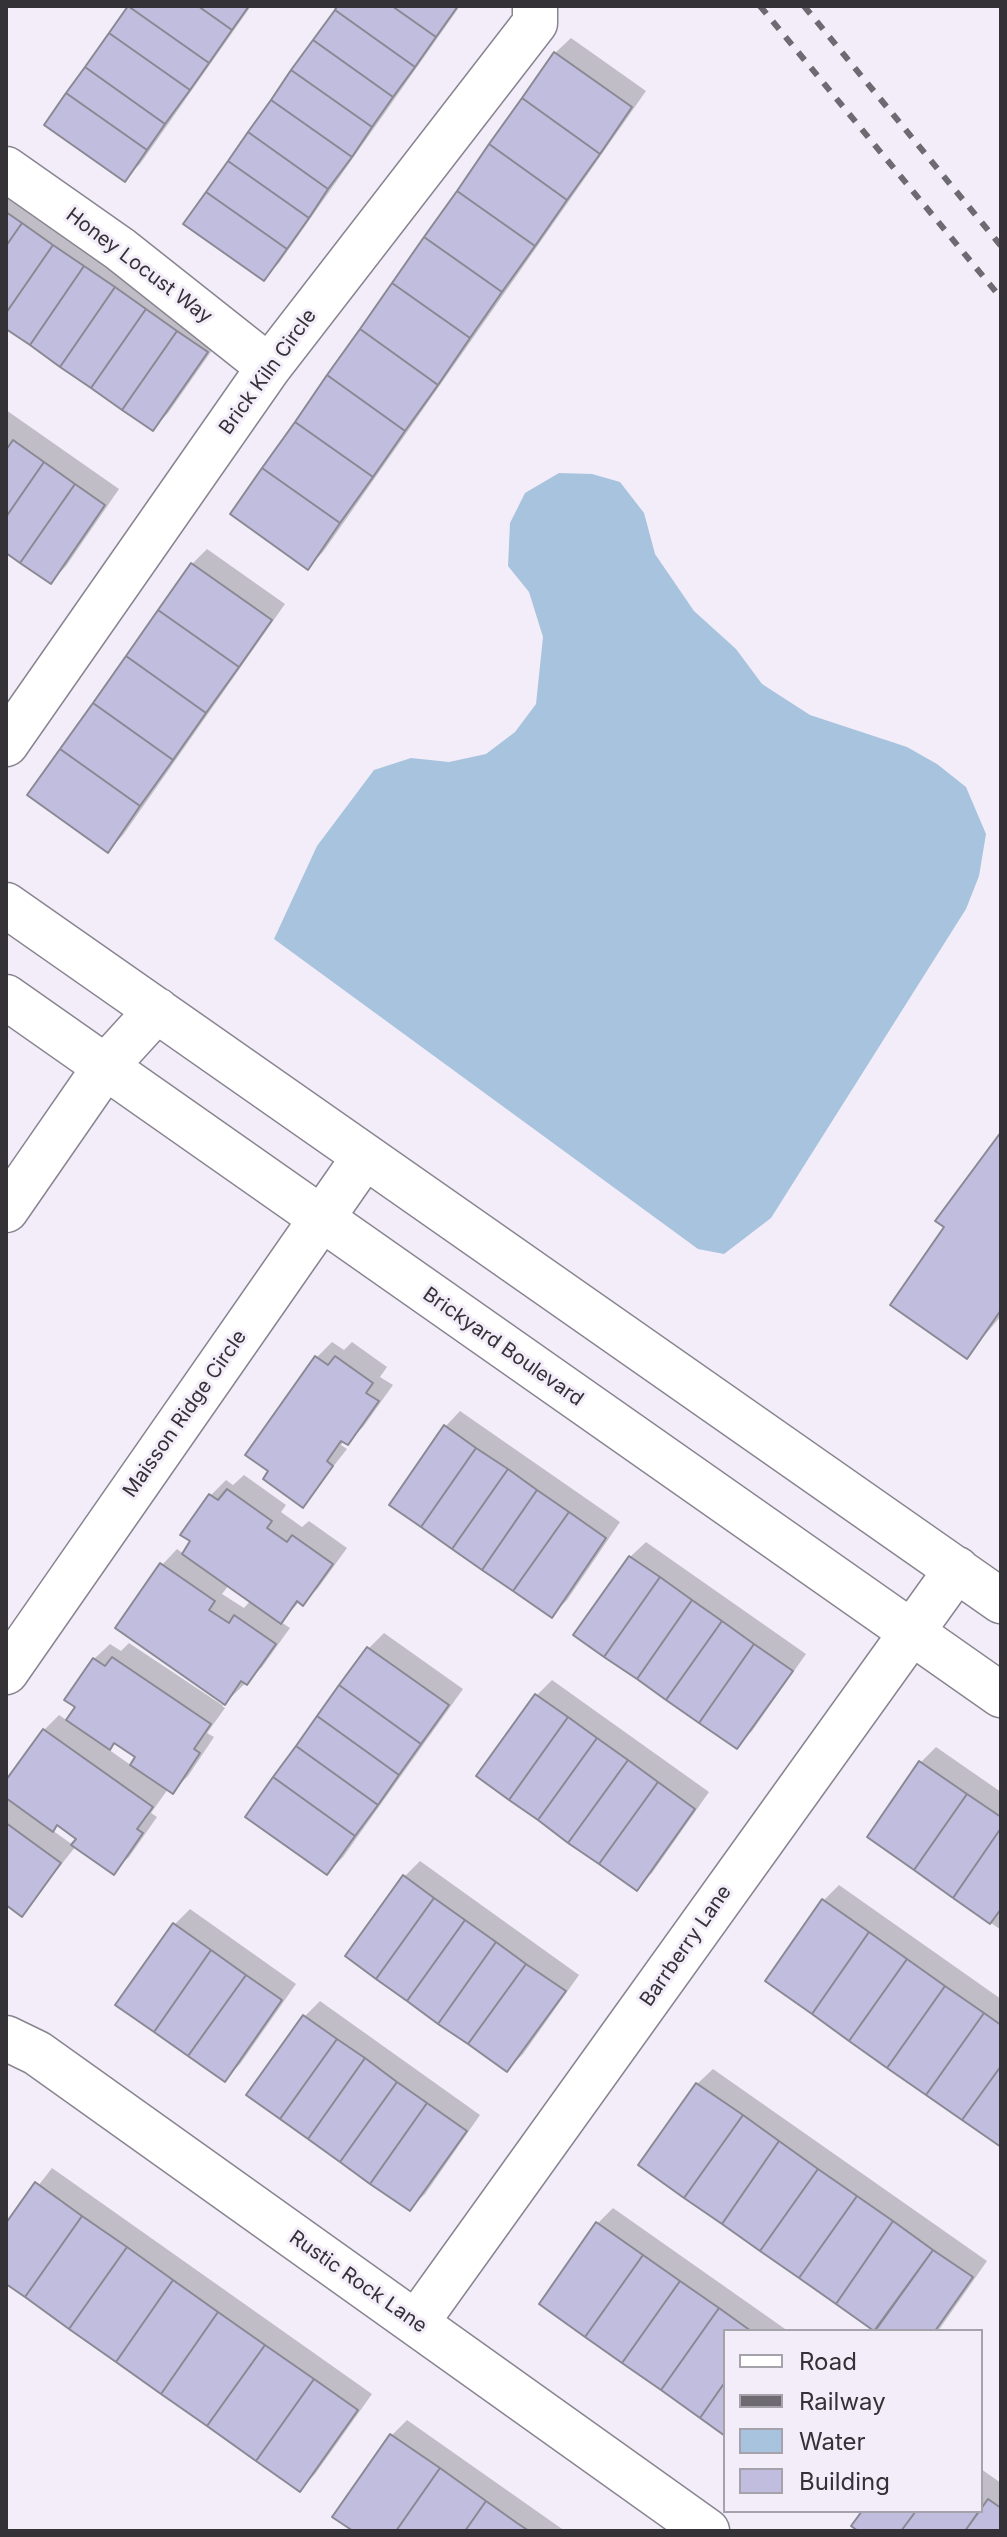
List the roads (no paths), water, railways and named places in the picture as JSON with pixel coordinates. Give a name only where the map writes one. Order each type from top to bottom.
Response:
[{"type":"street","name":"Brick Kiln Circle","points":[[6,744],[269,367],[535,23],[535,6]]},
{"type":"street","name":"Honey Locust Way","points":[[6,169],[120,249],[269,367]]},
{"type":"street","points":[[6,905],[1001,1601]]},
{"type":"street","name":"Brickyard Boulevard","points":[[6,997],[1001,1695]]},
{"type":"street","points":[[6,1210],[105,1067],[157,1010]]},
{"type":"street","name":"Maisson Ridge Circle","points":[[6,1672],[365,1156]]},
{"type":"street","name":"Barrberry Lane","points":[[416,2323],[957,1569]]},
{"type":"street","name":"Rustic Rock Lane","points":[[6,2038],[37,2053],[707,2531]]},
{"type":"water","points":[[559,473],[592,474],[620,482],[644,513],[655,554],[694,611],[736,649],[762,684],[810,715],[907,747],[937,764],[966,787],[986,834],[979,876],[966,909],[771,1218],[724,1254],[698,1249],[274,939],[317,846],[374,770],[411,758],[449,762],[486,754],[515,732],[536,704],[543,637],[529,592],[508,566],[510,523],[525,493]]},
{"type":"railway","points":[[760,6],[1001,298]]},
{"type":"railway","points":[[804,6],[1001,246]]}]
